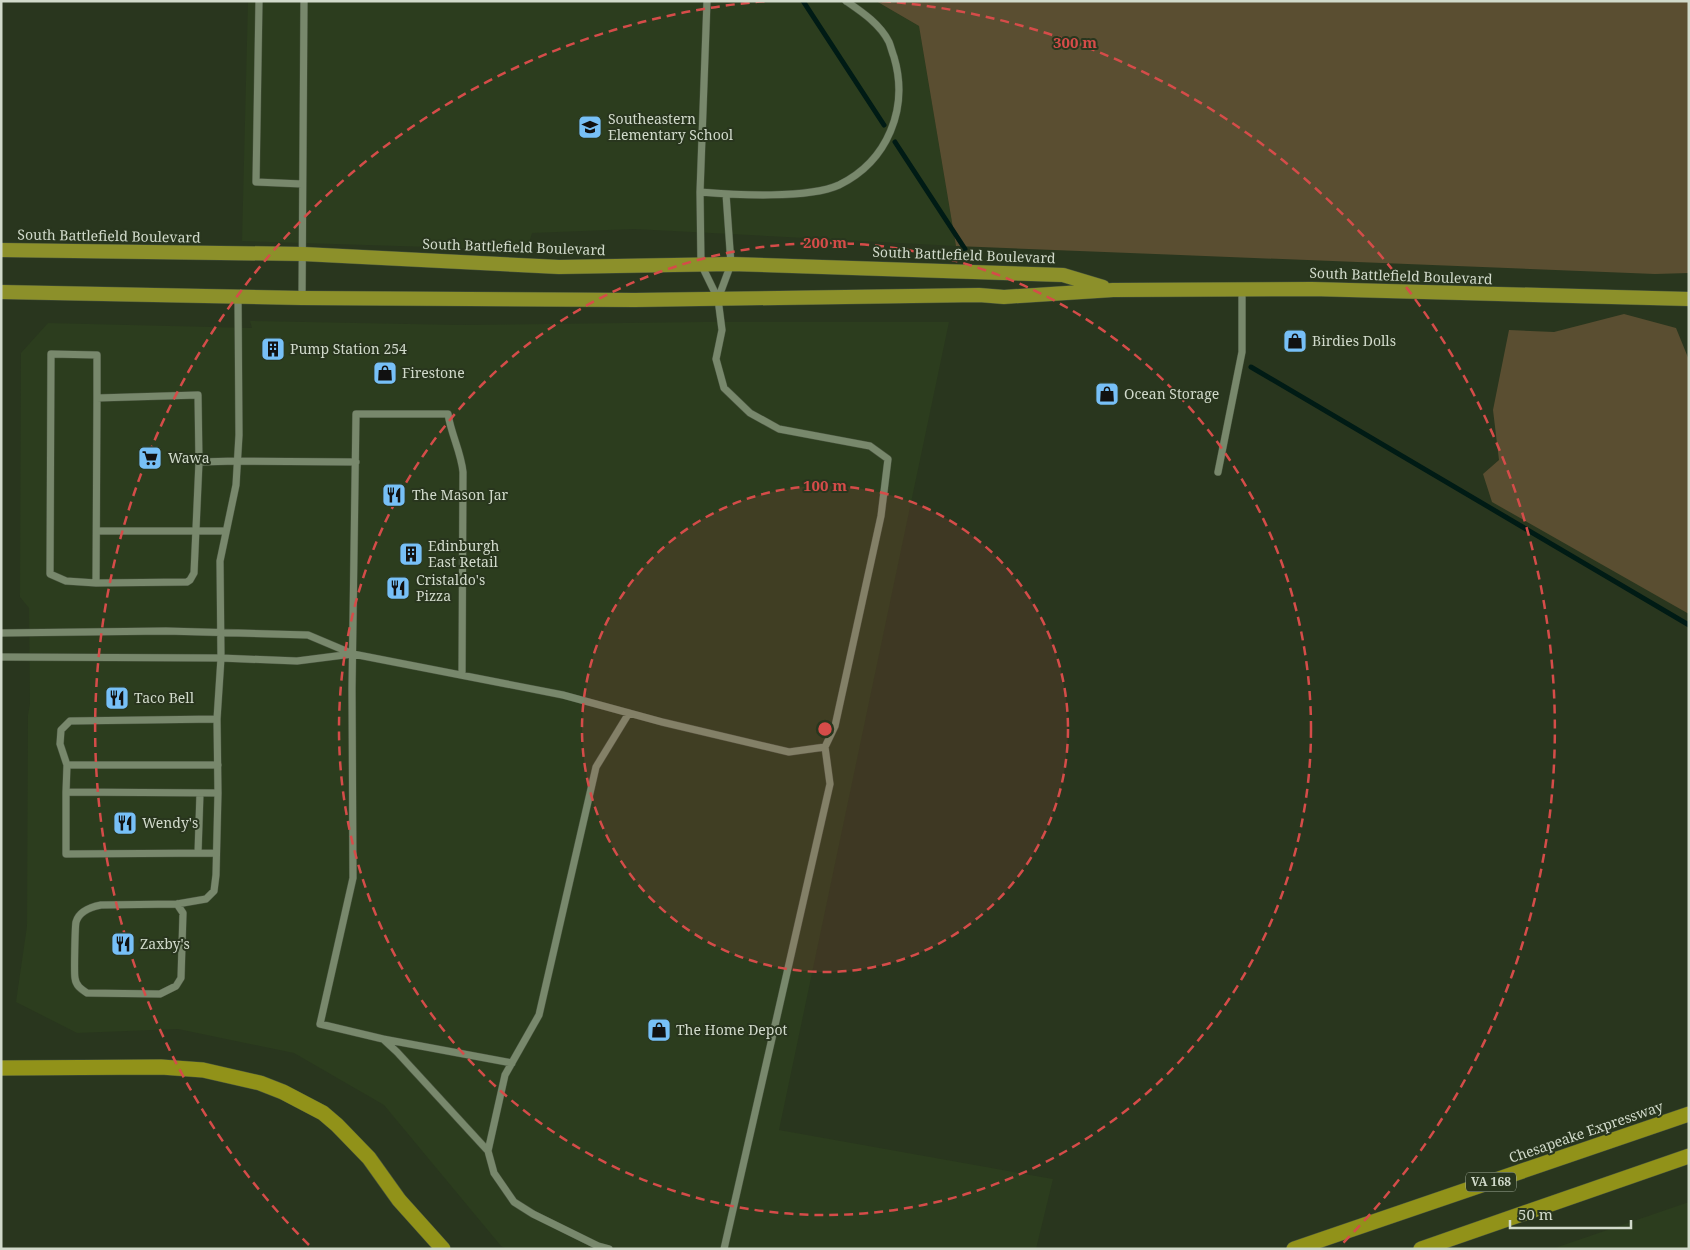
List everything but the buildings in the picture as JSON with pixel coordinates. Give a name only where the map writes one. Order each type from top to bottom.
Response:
[{"type":"highway","name":"South Battlefield Boulevard","points":[[1,250],[303,254],[559,268],[731,264],[1063,275],[1113,290]]},
{"type":"highway","name":"South Battlefield Boulevard","points":[[1,292],[302,298],[634,300],[979,295],[1004,297],[1113,290],[1312,290],[1689,299]]},
{"type":"highway","points":[[1,1068],[161,1067],[203,1070],[260,1083],[283,1092],[323,1113],[337,1125],[369,1158],[399,1200],[443,1249]]},
{"type":"highway","name":"Chesapeake Expressway","points":[[1294,1249],[1689,1114]]},
{"type":"highway","points":[[1421,1249],[1689,1156]]},
{"type":"lane","points":[[259,1],[256,182],[302,184]]},
{"type":"lane","points":[[302,298],[304,1]]},
{"type":"lane","points":[[707,1],[700,192],[701,264],[718,299],[722,330],[716,359],[724,388],[750,413],[780,429],[870,446],[888,459],[881,516],[835,726],[824,748],[830,784],[724,1249]]},
{"type":"lane","points":[[700,192],[726,194],[816,192],[839,185],[860,171],[876,157],[884,145],[896,118],[899,98],[898,72],[889,42],[870,18],[846,1]]},
{"type":"lane","points":[[718,299],[731,264],[726,194]]},
{"type":"lane","points":[[1218,472],[1242,352],[1242,290]]},
{"type":"lane","points":[[177,904],[182,913],[181,978],[176,986],[160,994],[87,992],[79,988],[75,979],[76,922],[89,908],[101,905],[177,904],[206,899],[214,891],[218,793],[217,719],[221,658],[220,561],[236,485],[239,435],[238,296]]},
{"type":"lane","points":[[96,583],[97,355],[51,354],[50,574],[66,581],[96,583],[186,582],[190,580],[194,573],[199,462],[198,395],[97,398]]},
{"type":"lane","points":[[462,675],[463,472],[462,458],[450,430],[448,414],[356,414],[353,878],[320,1024],[383,1039],[512,1063]]},
{"type":"lane","points":[[199,462],[356,462]]},
{"type":"lane","points":[[97,532],[226,531]]},
{"type":"lane","points":[[1,633],[220,632],[308,635],[353,654],[563,696],[789,752],[824,748]]},
{"type":"lane","points":[[1,657],[221,658],[297,662],[353,654]]},
{"type":"lane","points":[[488,1151],[505,1075],[539,1015],[596,767],[629,713]]},
{"type":"lane","points":[[216,853],[66,854],[67,765],[60,744],[61,730],[70,721],[217,719]]},
{"type":"lane","points":[[67,765],[218,765]]},
{"type":"lane","points":[[66,792],[218,793]]},
{"type":"lane","points":[[198,853],[200,793]]},
{"type":"lane","points":[[383,1039],[488,1151],[494,1173],[514,1202],[533,1214],[598,1246],[609,1249]]},
{"type":"shaded area","name":"Southeastern Elementary School","points":[[248,1],[876,1],[919,26],[956,246],[634,229],[532,233],[527,250],[242,241]]},
{"type":"shaded area","points":[[876,1],[1689,1],[1689,273],[1655,274],[956,246],[919,26]]},
{"type":"shaded area","points":[[1624,314],[1676,328],[1689,360],[1689,614],[1492,502],[1483,474],[1499,460],[1493,410],[1509,330],[1554,332]]},
{"type":"shaded area","points":[[250,321],[460,325],[703,322],[949,322],[779,1130],[1053,1179],[1036,1249],[507,1249],[501,1246],[384,1105],[294,1053],[178,1029],[77,1033],[16,1002],[27,926],[28,715],[30,704],[29,608],[20,597],[21,353],[48,323],[252,328]]},
{"type":"shaded area","points":[[1689,1202],[1689,1249],[1552,1249]]},
{"type":"waterway","points":[[803,1],[884,125]]},
{"type":"waterway","points":[[895,142],[965,249]]},
{"type":"waterway","points":[[1251,367],[1689,625]]},
{"type":"place","name":"Southeastern Elementary School","points":[[590,127]]},
{"type":"place","name":"Birdies Dolls","points":[[1295,341]]},
{"type":"place","name":"Pump Station 254","points":[[273,349]]},
{"type":"place","name":"Firestone","points":[[385,373]]},
{"type":"place","name":"Ocean Storage","points":[[1107,394]]},
{"type":"place","name":"Wawa","points":[[150,458]]},
{"type":"place","name":"The Mason Jar","points":[[394,495]]},
{"type":"place","name":"Edinburgh East Retail","points":[[411,554]]},
{"type":"place","name":"Cristaldo's Pizza","points":[[398,588]]},
{"type":"place","name":"Taco Bell","points":[[117,698]]},
{"type":"place","name":"Wendy's","points":[[125,823]]},
{"type":"place","name":"Zaxby's","points":[[123,944]]},
{"type":"place","name":"The Home Depot","points":[[659,1030]]}]
